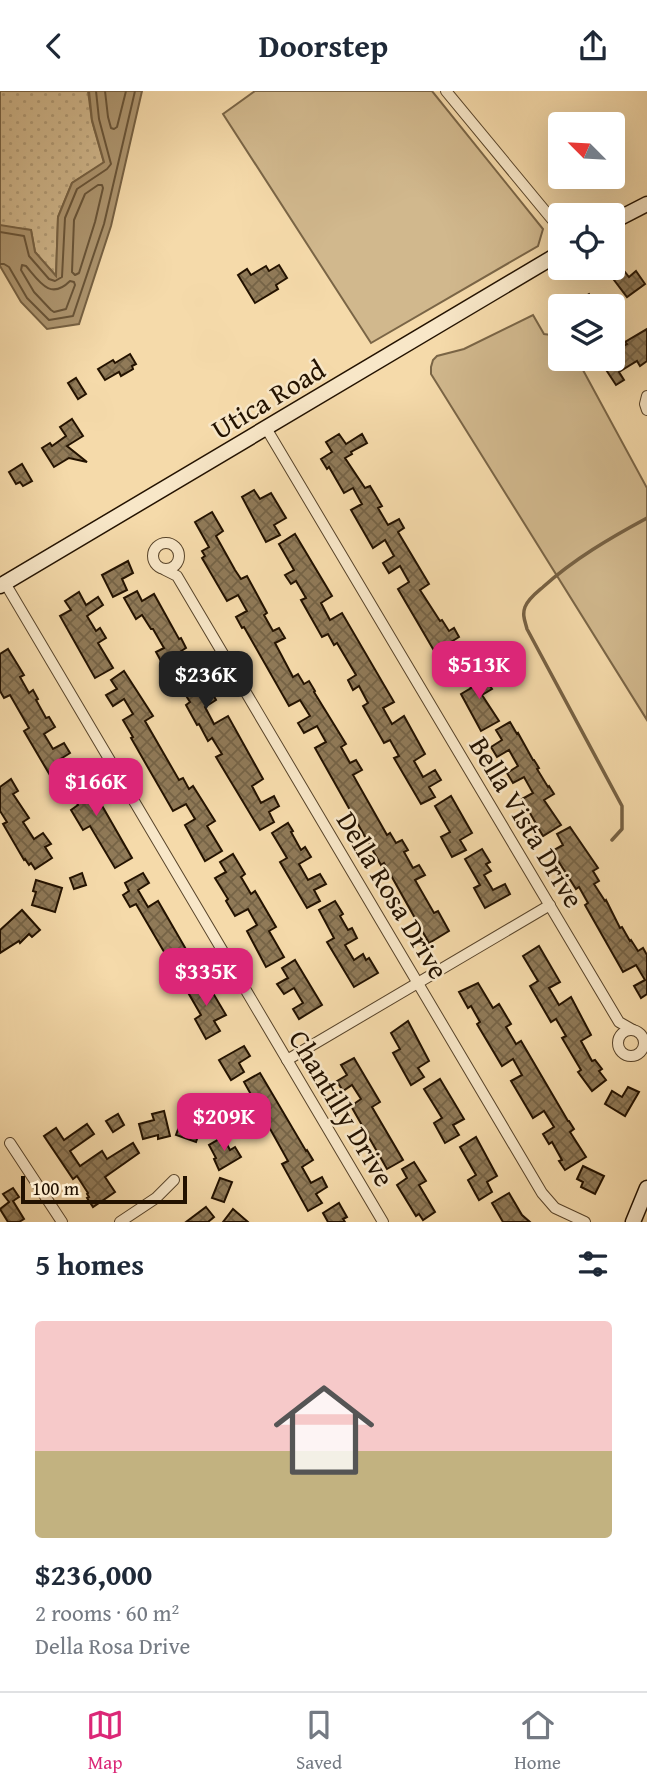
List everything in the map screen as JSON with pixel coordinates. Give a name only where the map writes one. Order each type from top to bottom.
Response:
[{"type":"street","points":[[446,91],[548,214]]},
{"type":"street","points":[[625,215],[647,204]]},
{"type":"street","name":"Utica Road","points":[[3,585],[548,260]]},
{"type":"street","points":[[647,396],[647,410]]},
{"type":"street","name":"Bella Vista Drive","points":[[266,428],[619,1022],[633,1030]]},
{"type":"street","points":[[169,543],[177,548],[179,561],[177,576],[157,566],[152,559],[154,550],[160,544],[169,543]]},
{"type":"street","points":[[165,570],[173,568],[179,561]]},
{"type":"street","name":"Della Rosa Drive","points":[[177,576],[542,1193],[555,1208],[585,1222]]},
{"type":"street","name":"Chantilly Drive","points":[[3,585],[383,1222]]},
{"type":"street","points":[[287,1061],[550,905]]},
{"type":"street","points":[[619,1022],[618,1047],[624,1054],[636,1055],[643,1049],[641,1034],[633,1030],[625,1032],[619,1038]]},
{"type":"street","points":[[10,1143],[62,1222]]},
{"type":"street","points":[[120,1222],[156,1198],[174,1180]]},
{"type":"street","points":[[633,1222],[647,1188]]},
{"type":"shaded area","points":[[0,91],[88,91],[92,121],[104,163],[72,183],[58,217],[56,276],[35,252],[31,230],[0,226]]},
{"type":"shaded area","points":[[255,91],[432,91],[543,229],[538,246],[371,343],[223,114]]},
{"type":"shaded area","points":[[533,315],[544,334],[548,335],[548,371],[584,371],[647,488],[647,720],[431,374],[433,360],[437,356],[464,349]]},
{"type":"water","points":[[89,91],[142,91],[111,226],[79,324],[47,329],[21,302],[0,266],[0,225],[31,230],[35,252],[56,276],[58,217],[72,183],[104,162],[92,120]]},
{"type":"building","points":[[279,265],[287,278],[276,285],[278,289],[255,303],[238,275],[247,269],[251,275],[266,266],[269,271]]},
{"type":"building","points":[[636,271],[645,284],[627,297],[614,280],[625,280],[625,272],[629,277]]},
{"type":"building","points":[[647,329],[647,361],[640,366],[637,361],[625,368],[625,342]]},
{"type":"building","points":[[130,354],[136,364],[132,366],[133,369],[121,376],[119,372],[105,380],[98,369]]},
{"type":"building","points":[[607,371],[621,371],[624,380],[616,385]]},
{"type":"building","points":[[76,378],[86,394],[78,399],[68,383]]},
{"type":"building","points":[[72,419],[83,436],[67,446],[87,462],[69,458],[54,467],[42,448],[50,443],[52,446],[66,436],[60,427]]},
{"type":"building","points":[[339,434],[346,444],[362,434],[367,443],[345,458],[365,488],[370,486],[382,506],[378,508],[388,525],[399,519],[404,528],[398,532],[429,584],[420,590],[440,621],[442,620],[449,631],[454,628],[459,637],[451,642],[468,668],[450,678],[398,589],[409,582],[400,566],[389,573],[383,563],[394,556],[385,540],[373,548],[351,510],[362,504],[353,488],[344,493],[329,467],[327,469],[321,459],[332,452],[326,442]]},
{"type":"building","points":[[22,464],[32,481],[23,486],[20,482],[16,484],[9,472]]},
{"type":"building","points":[[254,490],[260,499],[271,493],[286,518],[274,525],[280,535],[266,542],[242,497]]},
{"type":"building","points":[[212,512],[223,531],[216,536],[235,570],[241,579],[247,576],[267,613],[264,615],[273,631],[279,628],[285,638],[275,643],[293,677],[298,674],[304,684],[309,681],[346,744],[341,747],[350,763],[356,760],[362,770],[353,775],[387,835],[390,833],[396,843],[402,840],[408,850],[404,852],[413,868],[419,865],[425,875],[415,880],[434,913],[438,911],[449,931],[429,943],[315,748],[326,742],[317,726],[304,733],[298,723],[310,716],[300,700],[289,706],[236,617],[247,611],[238,595],[227,601],[202,558],[205,556],[202,551],[209,547],[195,522]]},
{"type":"building","points":[[295,534],[332,596],[321,603],[330,620],[342,613],[394,702],[383,708],[392,724],[404,716],[425,754],[414,761],[423,777],[435,770],[441,780],[429,787],[435,797],[421,804],[394,758],[399,756],[390,740],[384,743],[363,706],[368,703],[359,686],[353,690],[348,680],[356,675],[337,643],[334,645],[328,634],[322,637],[301,600],[306,598],[296,581],[291,584],[285,575],[294,570],[279,544]]},
{"type":"building","points":[[128,561],[133,573],[122,579],[127,590],[113,597],[102,575]]},
{"type":"building","points":[[137,591],[142,601],[154,594],[179,639],[181,638],[186,648],[175,655],[184,671],[196,664],[216,700],[205,707],[214,724],[228,716],[263,779],[252,786],[261,803],[274,796],[279,806],[269,812],[274,822],[260,830],[216,757],[222,754],[212,738],[208,741],[199,724],[197,725],[186,705],[190,702],[180,686],[176,689],[156,652],[164,648],[153,629],[142,615],[136,619],[124,598]]},
{"type":"building","points":[[79,592],[86,605],[98,597],[103,605],[87,616],[96,631],[100,628],[106,638],[98,643],[113,668],[95,678],[60,616],[71,610],[65,601]]},
{"type":"building","points":[[8,649],[24,675],[20,677],[29,693],[33,690],[46,718],[49,717],[55,727],[44,734],[53,749],[64,743],[70,753],[59,760],[64,770],[51,777],[24,731],[29,728],[10,695],[4,698],[0,691],[0,654]]},
{"type":"building","points":[[479,670],[492,689],[482,695],[499,721],[481,731],[461,694],[471,688],[466,677]]},
{"type":"building","points":[[124,671],[153,716],[145,721],[179,780],[183,778],[189,789],[193,786],[215,821],[207,826],[222,851],[205,861],[185,825],[195,819],[186,804],[173,811],[131,738],[133,737],[123,720],[133,714],[124,699],[113,706],[106,695],[117,689],[111,680]]},
{"type":"building","points":[[510,722],[554,794],[544,800],[561,825],[543,836],[522,799],[533,793],[524,777],[513,783],[507,773],[518,766],[509,750],[497,757],[491,747],[502,740],[496,730]]},
{"type":"building","points":[[81,769],[132,858],[115,868],[90,826],[83,830],[71,810],[78,805],[63,780]]},
{"type":"building","points":[[11,779],[18,791],[13,794],[29,818],[23,822],[34,839],[43,833],[51,844],[45,847],[52,858],[35,869],[31,863],[29,865],[24,860],[3,824],[7,822],[0,811],[0,787]]},
{"type":"building","points":[[451,796],[472,833],[460,840],[466,850],[452,857],[441,837],[450,832],[435,806]]},
{"type":"building","points":[[288,823],[301,850],[305,847],[311,857],[299,864],[308,880],[320,874],[326,884],[314,890],[320,901],[307,908],[280,862],[287,858],[272,833]]},
{"type":"building","points":[[570,827],[598,868],[593,871],[599,881],[594,884],[606,900],[620,928],[622,927],[638,951],[643,948],[647,955],[647,994],[641,998],[634,986],[645,980],[636,965],[623,972],[585,905],[588,903],[579,887],[576,889],[552,851],[563,845],[557,834]]},
{"type":"building","points":[[482,849],[490,862],[486,864],[491,871],[484,875],[493,890],[505,884],[510,894],[485,908],[474,888],[480,885],[465,859]]},
{"type":"building","points":[[233,854],[245,874],[241,877],[251,894],[255,891],[276,927],[269,931],[284,957],[266,967],[247,931],[257,925],[248,909],[235,916],[215,878],[226,872],[220,862]]},
{"type":"building","points":[[82,873],[86,885],[74,889],[70,878]]},
{"type":"building","points":[[143,873],[149,883],[138,890],[148,907],[158,901],[194,963],[183,969],[188,979],[174,987],[163,967],[170,962],[136,904],[130,907],[123,895],[129,891],[125,883]]},
{"type":"building","points":[[36,880],[62,888],[55,912],[32,905]]},
{"type":"building","points":[[335,901],[348,930],[352,928],[357,938],[345,945],[354,960],[363,954],[366,960],[369,958],[378,973],[354,987],[327,942],[334,938],[319,910]]},
{"type":"building","points":[[22,910],[40,930],[0,953],[0,930]]},
{"type":"building","points":[[539,946],[560,982],[549,988],[559,1005],[571,997],[591,1035],[581,1041],[592,1061],[595,1060],[602,1069],[599,1071],[606,1080],[592,1091],[578,1072],[581,1070],[562,1038],[566,1036],[556,1019],[551,1022],[530,986],[538,981],[523,956]]},
{"type":"building","points":[[295,960],[322,1005],[299,1019],[293,1009],[303,1003],[294,988],[284,994],[277,984],[288,978],[282,968]]},
{"type":"building","points":[[204,978],[226,1015],[214,1021],[220,1031],[206,1039],[195,1019],[201,1015],[186,989]]},
{"type":"building","points":[[478,983],[493,1008],[499,1004],[511,1024],[506,1027],[516,1044],[521,1041],[574,1129],[570,1132],[586,1157],[565,1170],[552,1142],[549,1144],[543,1134],[554,1127],[544,1111],[533,1118],[511,1081],[522,1075],[513,1059],[502,1066],[477,1024],[480,1022],[471,1006],[468,1008],[459,992]]},
{"type":"building","points":[[408,1021],[429,1061],[418,1068],[424,1077],[411,1085],[393,1053],[400,1049],[391,1033]]},
{"type":"building","points":[[244,1046],[250,1056],[239,1063],[244,1072],[231,1080],[219,1060]]},
{"type":"building","points":[[354,1058],[380,1102],[372,1107],[403,1160],[387,1169],[351,1106],[361,1099],[352,1085],[343,1091],[337,1081],[347,1075],[341,1065]]},
{"type":"building","points":[[260,1073],[313,1160],[302,1167],[311,1183],[322,1177],[327,1187],[316,1194],[322,1203],[308,1211],[282,1164],[288,1161],[244,1082]]},
{"type":"building","points":[[440,1079],[464,1119],[453,1125],[459,1135],[445,1143],[434,1123],[442,1118],[424,1089]]},
{"type":"building","points":[[628,1087],[639,1092],[625,1116],[605,1104],[612,1091],[622,1097]]},
{"type":"building","points":[[207,1109],[219,1114],[215,1126],[203,1122]]},
{"type":"building","points":[[164,1111],[170,1136],[158,1139],[158,1135],[143,1139],[139,1124],[154,1120],[152,1114]]},
{"type":"building","points":[[118,1114],[124,1125],[113,1132],[106,1121]]},
{"type":"building","points":[[87,1124],[94,1134],[70,1151],[80,1166],[102,1151],[107,1159],[133,1143],[139,1153],[105,1177],[115,1192],[93,1207],[77,1176],[73,1179],[44,1136],[56,1128],[64,1140]]},
{"type":"building","points":[[180,1124],[200,1130],[196,1142],[176,1135]]},
{"type":"building","points":[[223,1137],[230,1150],[235,1147],[241,1157],[219,1170],[209,1145]]},
{"type":"building","points":[[476,1137],[497,1176],[487,1182],[492,1192],[479,1200],[468,1180],[476,1175],[460,1147]]},
{"type":"building","points":[[414,1162],[426,1181],[419,1185],[435,1212],[423,1220],[419,1214],[416,1216],[397,1185],[407,1178],[402,1169]]},
{"type":"building","points":[[583,1166],[604,1176],[595,1194],[581,1187],[583,1182],[577,1179]]},
{"type":"building","points":[[220,1178],[232,1182],[224,1202],[212,1198]]},
{"type":"building","points":[[13,1188],[19,1197],[13,1201],[24,1219],[19,1222],[8,1222],[0,1209],[9,1202],[3,1194]]},
{"type":"building","points":[[509,1193],[522,1215],[530,1222],[503,1222],[492,1203]]},
{"type":"building","points":[[339,1203],[347,1217],[343,1219],[345,1222],[328,1222],[323,1213]]},
{"type":"building","points":[[206,1207],[214,1217],[208,1222],[186,1222]]},
{"type":"building","points":[[233,1209],[248,1222],[223,1222]]},
{"type":"waterway","points":[[612,840],[622,829],[622,806],[527,629],[524,613],[532,596],[567,567],[647,518]]}]
